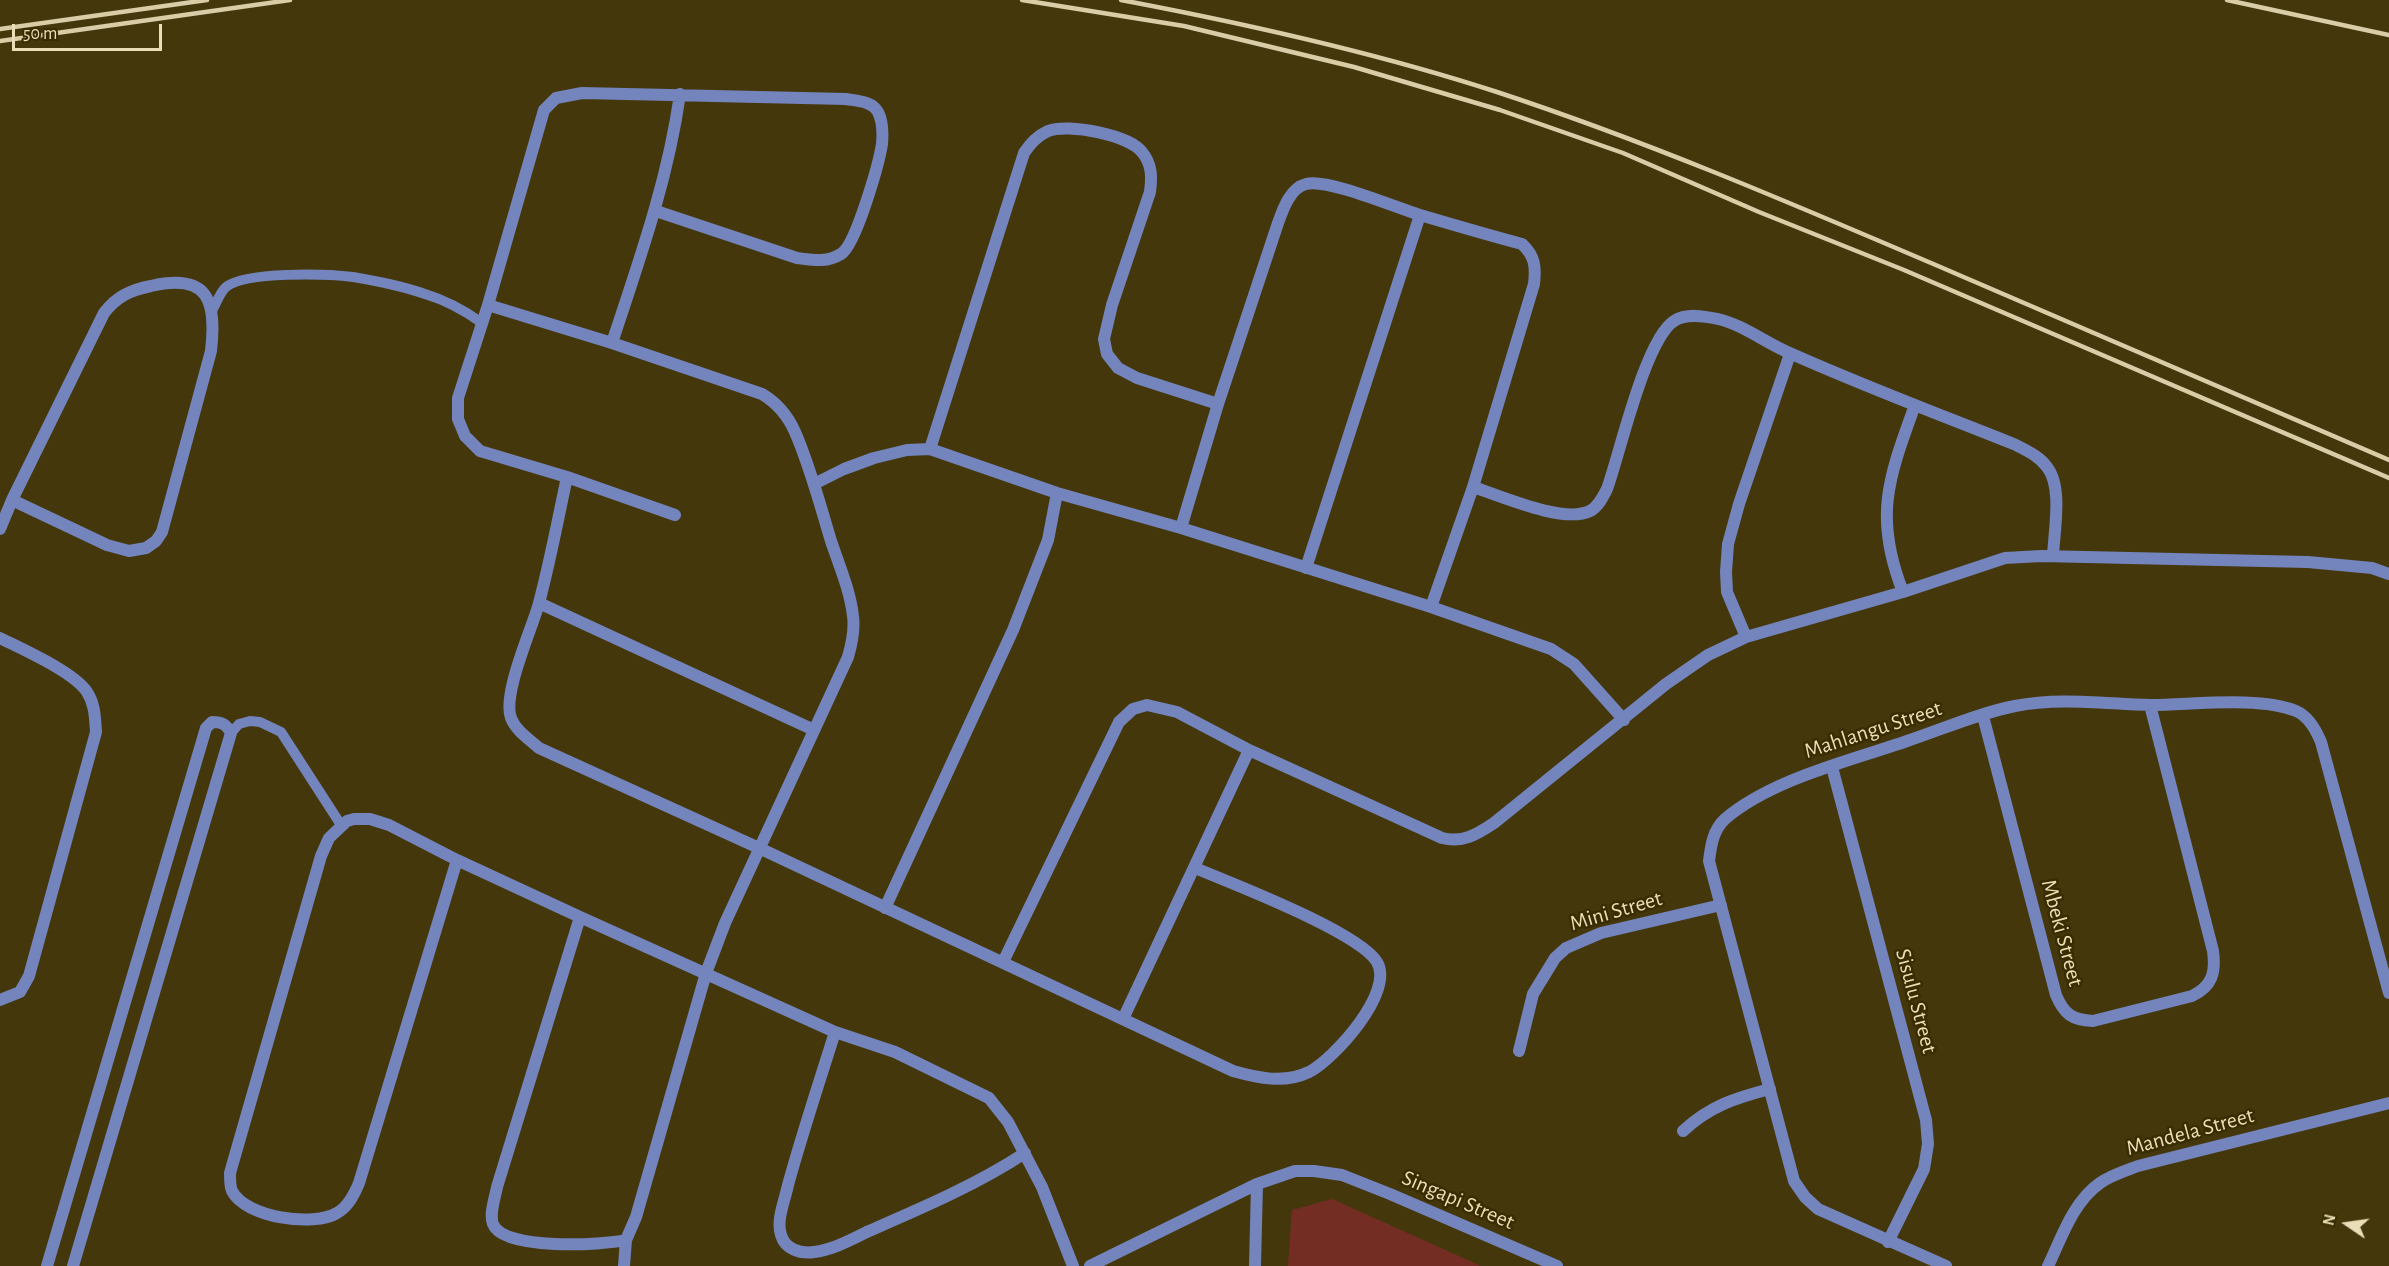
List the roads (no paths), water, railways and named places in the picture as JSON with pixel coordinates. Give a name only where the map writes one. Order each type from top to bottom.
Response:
[{"type":"street","points":[[656,211],[797,258],[820,261],[843,253],[856,235],[882,145],[883,124],[877,110],[868,103],[846,99],[582,93],[556,98],[544,110],[488,305],[458,398],[458,419],[465,436],[480,451],[567,477],[675,515]]},
{"type":"street","points":[[612,343],[656,211],[681,94]]},
{"type":"street","points":[[930,449],[1024,153],[1034,139],[1049,130],[1063,128],[1087,130],[1133,145],[1141,150],[1149,163],[1152,177],[1150,192],[1112,305],[1104,339],[1107,354],[1118,368],[1137,378],[1218,404]]},
{"type":"street","points":[[1181,528],[1218,404],[1282,211],[1298,187],[1308,183],[1325,184],[1420,215],[1522,244],[1531,252],[1536,265],[1534,284],[1473,487],[1431,607]]},
{"type":"street","points":[[1306,568],[1420,215]]},
{"type":"street","points":[[0,529],[12,500],[104,313],[111,304],[122,295],[170,281],[189,283],[200,289],[207,298],[212,311],[214,329],[211,351],[162,532],[156,541],[146,548],[129,551],[118,548],[12,500]]},
{"type":"street","points":[[488,305],[612,343],[771,399],[780,408],[794,430],[814,484],[853,616],[853,636],[848,657],[725,923],[706,973],[636,1217],[626,1240],[624,1266]]},
{"type":"street","points":[[1473,487],[1554,512],[1575,514],[1591,510],[1602,500],[1607,489],[1647,362],[1660,336],[1672,322],[1682,317],[1695,315],[1720,319],[1790,354],[2016,445],[2036,456],[2047,466],[2054,479],[2056,495],[2053,556]]},
{"type":"street","points":[[1746,637],[1727,592],[1728,544],[1739,504],[1790,354]]},
{"type":"street","points":[[1903,592],[1895,573],[1886,534],[1886,502],[1894,466],[1915,405]]},
{"type":"street","points":[[814,484],[844,469],[874,458],[908,450],[930,449],[1057,493],[1181,528],[1431,607],[1551,649],[1574,664],[1624,720]]},
{"type":"street","points":[[567,477],[539,603],[510,700],[511,717],[520,732],[540,748],[759,848],[1233,1071],[1269,1079],[1285,1079],[1308,1072],[1332,1056],[1356,1027],[1372,1001],[1380,973],[1378,963],[1368,951],[1337,931],[1195,868]]},
{"type":"street","points":[[885,908],[1014,630],[1048,540],[1057,493]]},
{"type":"street","points":[[1003,962],[1119,722],[1133,709],[1147,705],[1177,712],[1249,750],[1442,838],[1463,840],[1475,836],[1494,823],[1708,654],[1746,637],[1903,592],[2005,558],[2053,556],[2319,562],[2372,568],[2389,574]]},
{"type":"street","points":[[539,603],[814,730]]},
{"type":"street","points":[[0,638],[56,667],[86,691],[95,710],[96,732],[29,976],[20,992],[0,1000]]},
{"type":"street","name":"Mahlangu Street","points":[[1946,1266],[1818,1209],[1805,1197],[1794,1181],[1709,861],[1714,832],[1723,821],[1742,807],[1791,781],[2016,706],[2058,701],[2150,705],[2254,704],[2285,707],[2298,712],[2308,720],[2321,742],[2389,993]]},
{"type":"street","name":"Mbeki Street","points":[[1983,716],[2056,995],[2063,1010],[2082,1020],[2092,1021],[2192,996],[2204,990],[2211,982],[2214,973],[2213,951],[2150,705]]},
{"type":"street","points":[[47,1266],[206,728],[213,722],[220,722],[226,725],[231,733],[73,1266]]},
{"type":"street","points":[[1123,1019],[1249,750]]},
{"type":"street","name":"Sisulu Street","points":[[1832,767],[1926,1120],[1928,1144],[1924,1169],[1888,1242]]},
{"type":"street","points":[[457,860],[359,1184],[350,1202],[338,1213],[320,1220],[294,1219],[262,1212],[245,1204],[232,1191],[230,1173],[321,856],[329,838],[341,825],[354,819],[370,819],[389,825],[457,860],[835,1032],[895,1052],[989,1098],[1008,1122],[1025,1153],[1042,1187],[1073,1266]]},
{"type":"street","name":"Mini Street","points":[[1519,1051],[1533,994],[1555,958],[1566,948],[1601,933],[1720,905]]},
{"type":"street","points":[[580,917],[497,1187],[492,1217],[493,1225],[499,1233],[530,1243],[610,1243],[626,1240]]},
{"type":"street","points":[[835,1032],[798,1146],[781,1212],[780,1233],[785,1244],[794,1251],[813,1252],[834,1246],[920,1209],[1004,1167],[1025,1153]]},
{"type":"street","points":[[1683,1131],[1700,1116],[1722,1104],[1770,1089]]},
{"type":"street","name":"Mandela Street","points":[[2048,1266],[2071,1217],[2086,1196],[2113,1175],[2138,1166],[2389,1102]]},
{"type":"street","name":"Singapi Street","points":[[1090,1266],[1257,1184],[1295,1171],[1314,1170],[1342,1175],[1442,1215],[1557,1266]]},
{"type":"street","points":[[1255,1266],[1257,1184]]},
{"type":"lane","points":[[212,311],[226,287],[243,280],[263,276],[290,275],[342,277],[385,283],[425,294],[462,309],[482,322]]},
{"type":"lane","points":[[231,733],[239,724],[250,721],[260,722],[281,732],[341,825]]},
{"type":"railway","points":[[0,29],[207,0]]},
{"type":"railway","points":[[0,41],[290,0]]},
{"type":"railway","points":[[1022,0],[1184,26],[1354,67],[1500,110],[1623,153],[1759,212],[1904,270],[2389,478]]},
{"type":"railway","points":[[1121,0],[1263,29],[1404,64],[1555,112],[1670,154],[1783,200],[2389,460]]},
{"type":"railway","points":[[2227,0],[2389,35]]}]
